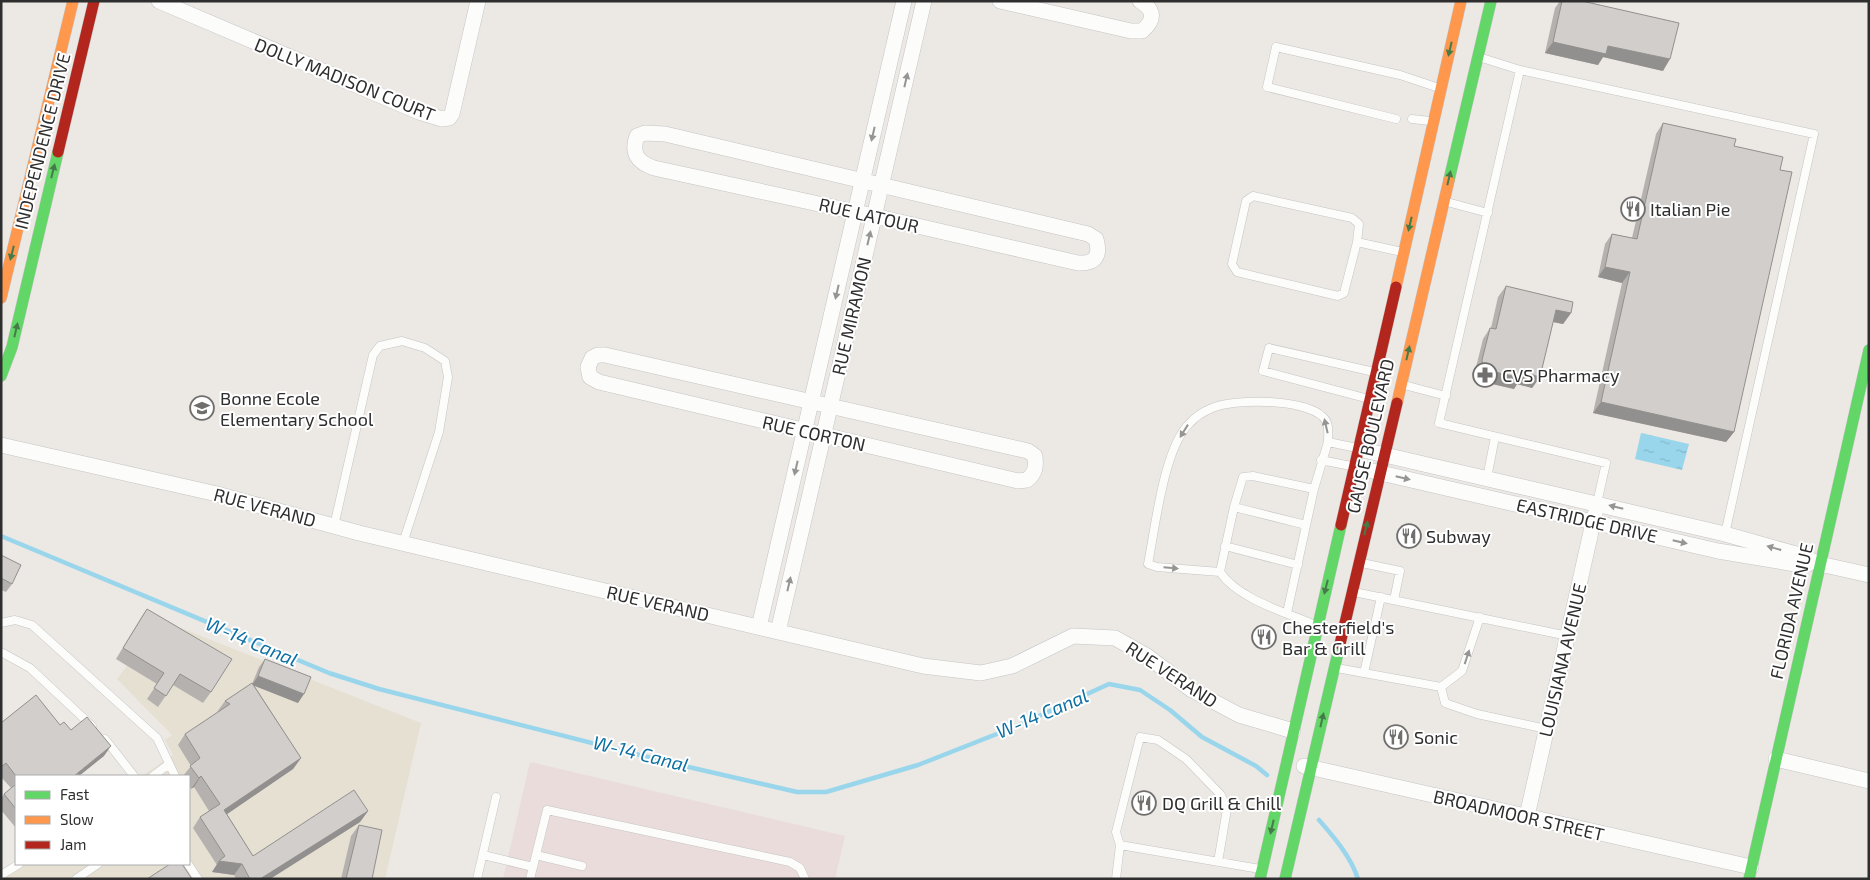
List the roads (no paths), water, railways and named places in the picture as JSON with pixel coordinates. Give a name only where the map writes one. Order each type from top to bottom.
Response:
[{"type":"main road","name":"INDEPENDENCE DRIVE","points":[[1,298],[73,1]]},
{"type":"main road","name":"INDEPENDENCE DRIVE","points":[[1,376],[12,347],[94,1]]},
{"type":"main road","name":"GAUSE BOULEVARD","points":[[1285,879],[1400,384],[1430,197],[1433,122],[1461,1]]},
{"type":"main road","name":"GAUSE BOULEVARD","points":[[1261,874],[1403,252],[1430,197],[1478,57],[1491,1]]},
{"type":"main road","name":"FLORIDA AVENUE","points":[[1750,873],[1820,564],[1864,400],[1869,350]]},
{"type":"street","name":"DOLLY MADISON COURT","points":[[159,1],[419,112],[442,119],[449,118],[452,114],[478,1]]},
{"type":"street","name":"RUE MIRAMON","points":[[759,627],[904,1]]},
{"type":"street","name":"RUE MIRAMON","points":[[778,632],[924,1]]},
{"type":"street","points":[[1000,1],[1131,31],[1142,31],[1148,26],[1152,15],[1150,8],[1140,1]]},
{"type":"street","name":"RUE LATOUR","points":[[645,133],[665,134],[881,186],[1088,234],[1096,240],[1099,249],[1095,259],[1087,263],[1078,263],[654,168],[644,164],[636,156],[634,145],[638,136],[645,133]]},
{"type":"street","name":"RUE CORTON","points":[[598,355],[605,355],[831,405],[1028,451],[1035,456],[1036,466],[1033,475],[1028,480],[1018,481],[804,432],[599,382],[590,377],[588,367],[592,358],[598,355]]},
{"type":"street","name":"RUE VERAND","points":[[1,445],[217,494],[403,544],[923,666],[981,673],[1012,666],[1073,636],[1115,638],[1147,656],[1192,690],[1231,711],[1293,731]]},
{"type":"street","name":"EASTRIDGE DRIVE","points":[[1359,449],[1725,534],[1796,554],[1820,564],[1869,575]]},
{"type":"street","name":"EASTRIDGE DRIVE","points":[[1355,467],[1718,551],[1795,564],[1820,564]]},
{"type":"street","points":[[1485,496],[1487,478]]},
{"type":"street","name":"LOUISIANA AVENUE","points":[[1527,816],[1597,503]]},
{"type":"street","points":[[1776,759],[1869,780]]},
{"type":"street","name":"BROADMOOR STREET","points":[[1287,762],[1527,816],[1750,873]]},
{"type":"lane","points":[[1396,119],[1267,87],[1276,47],[1400,75],[1441,88]]},
{"type":"lane","points":[[1478,57],[1520,70],[1814,134],[1725,534]]},
{"type":"lane","points":[[1520,70],[1439,423],[1606,463],[1597,503]]},
{"type":"lane","points":[[1412,119],[1433,122]]},
{"type":"lane","points":[[1253,196],[1352,218],[1359,224],[1358,242],[1344,293],[1338,296],[1237,272],[1232,264],[1246,201],[1253,196]]},
{"type":"lane","points":[[1430,197],[1488,213]]},
{"type":"lane","points":[[1358,242],[1403,252]]},
{"type":"lane","points":[[334,526],[373,355],[380,346],[402,341],[425,348],[444,360],[448,377],[439,432],[403,544]]},
{"type":"lane","points":[[1370,399],[1263,371],[1269,348],[1376,373]]},
{"type":"lane","points":[[1400,384],[1446,396]]},
{"type":"lane","points":[[1220,572],[1157,567],[1148,564],[1164,480],[1173,448],[1189,423],[1212,408],[1237,402],[1281,402],[1313,409],[1324,418],[1328,428],[1328,442],[1314,489],[1287,613]]},
{"type":"lane","points":[[1487,478],[1495,437]]},
{"type":"lane","points":[[1328,442],[1359,449]]},
{"type":"lane","points":[[1322,460],[1355,467]]},
{"type":"lane","points":[[1314,489],[1253,476],[1243,477],[1234,507],[1220,572],[1226,581],[1241,593],[1317,625]]},
{"type":"lane","points":[[1234,507],[1306,525]]},
{"type":"lane","points":[[1225,546],[1298,565]]},
{"type":"lane","points":[[1358,562],[1400,571],[1394,600]]},
{"type":"lane","points":[[1352,591],[1568,636]]},
{"type":"lane","points":[[1364,673],[1381,597]]},
{"type":"lane","points":[[1334,667],[1441,687],[1462,671],[1480,617]]},
{"type":"lane","points":[[1,623],[15,620],[32,625],[157,738],[174,775]]},
{"type":"lane","points":[[1,652],[30,668],[104,738],[133,775]]},
{"type":"lane","points":[[1441,687],[1444,702],[1477,714],[1546,729]]},
{"type":"lane","points":[[1116,879],[1120,845],[1116,832],[1140,737],[1158,740],[1186,759],[1221,795],[1227,808],[1218,862]]},
{"type":"lane","points":[[154,775],[169,764]]},
{"type":"lane","points":[[477,879],[496,797]]},
{"type":"lane","points":[[530,879],[547,810],[790,862],[800,868],[805,879]]},
{"type":"lane","points":[[1120,845],[1218,862],[1261,874]]},
{"type":"lane","points":[[483,855],[533,867]]},
{"type":"lane","points":[[536,855],[582,866]]},
{"type":"lane","points":[[2,877],[18,865]]},
{"type":"lane","points":[[76,879],[97,865]]},
{"type":"lane","points":[[189,865],[198,879]]},
{"type":"water","points":[[1641,433],[1689,444],[1682,470],[1635,459]]},
{"type":"waterway","name":"W-14 Canal","points":[[1,536],[329,673],[379,689],[667,762],[797,792],[826,792],[918,765],[1017,726],[1109,684],[1140,690],[1170,710],[1202,737],[1256,766],[1267,775]]},
{"type":"waterway","name":"W-14 Canal","points":[[1319,820],[1347,855],[1358,879]]},
{"type":"place","name":"Italian Pie","points":[[1633,209]]},
{"type":"place","name":"CVS Pharmacy","points":[[1485,375]]},
{"type":"place","name":"Bonne Ecole Elementary School","points":[[202,408]]},
{"type":"place","name":"Subway","points":[[1409,536]]},
{"type":"place","name":"Chesterfield's Bar & Grill","points":[[1264,637]]},
{"type":"place","name":"Sonic","points":[[1396,737]]},
{"type":"place","name":"DQ Grill & Chill","points":[[1144,803]]}]
